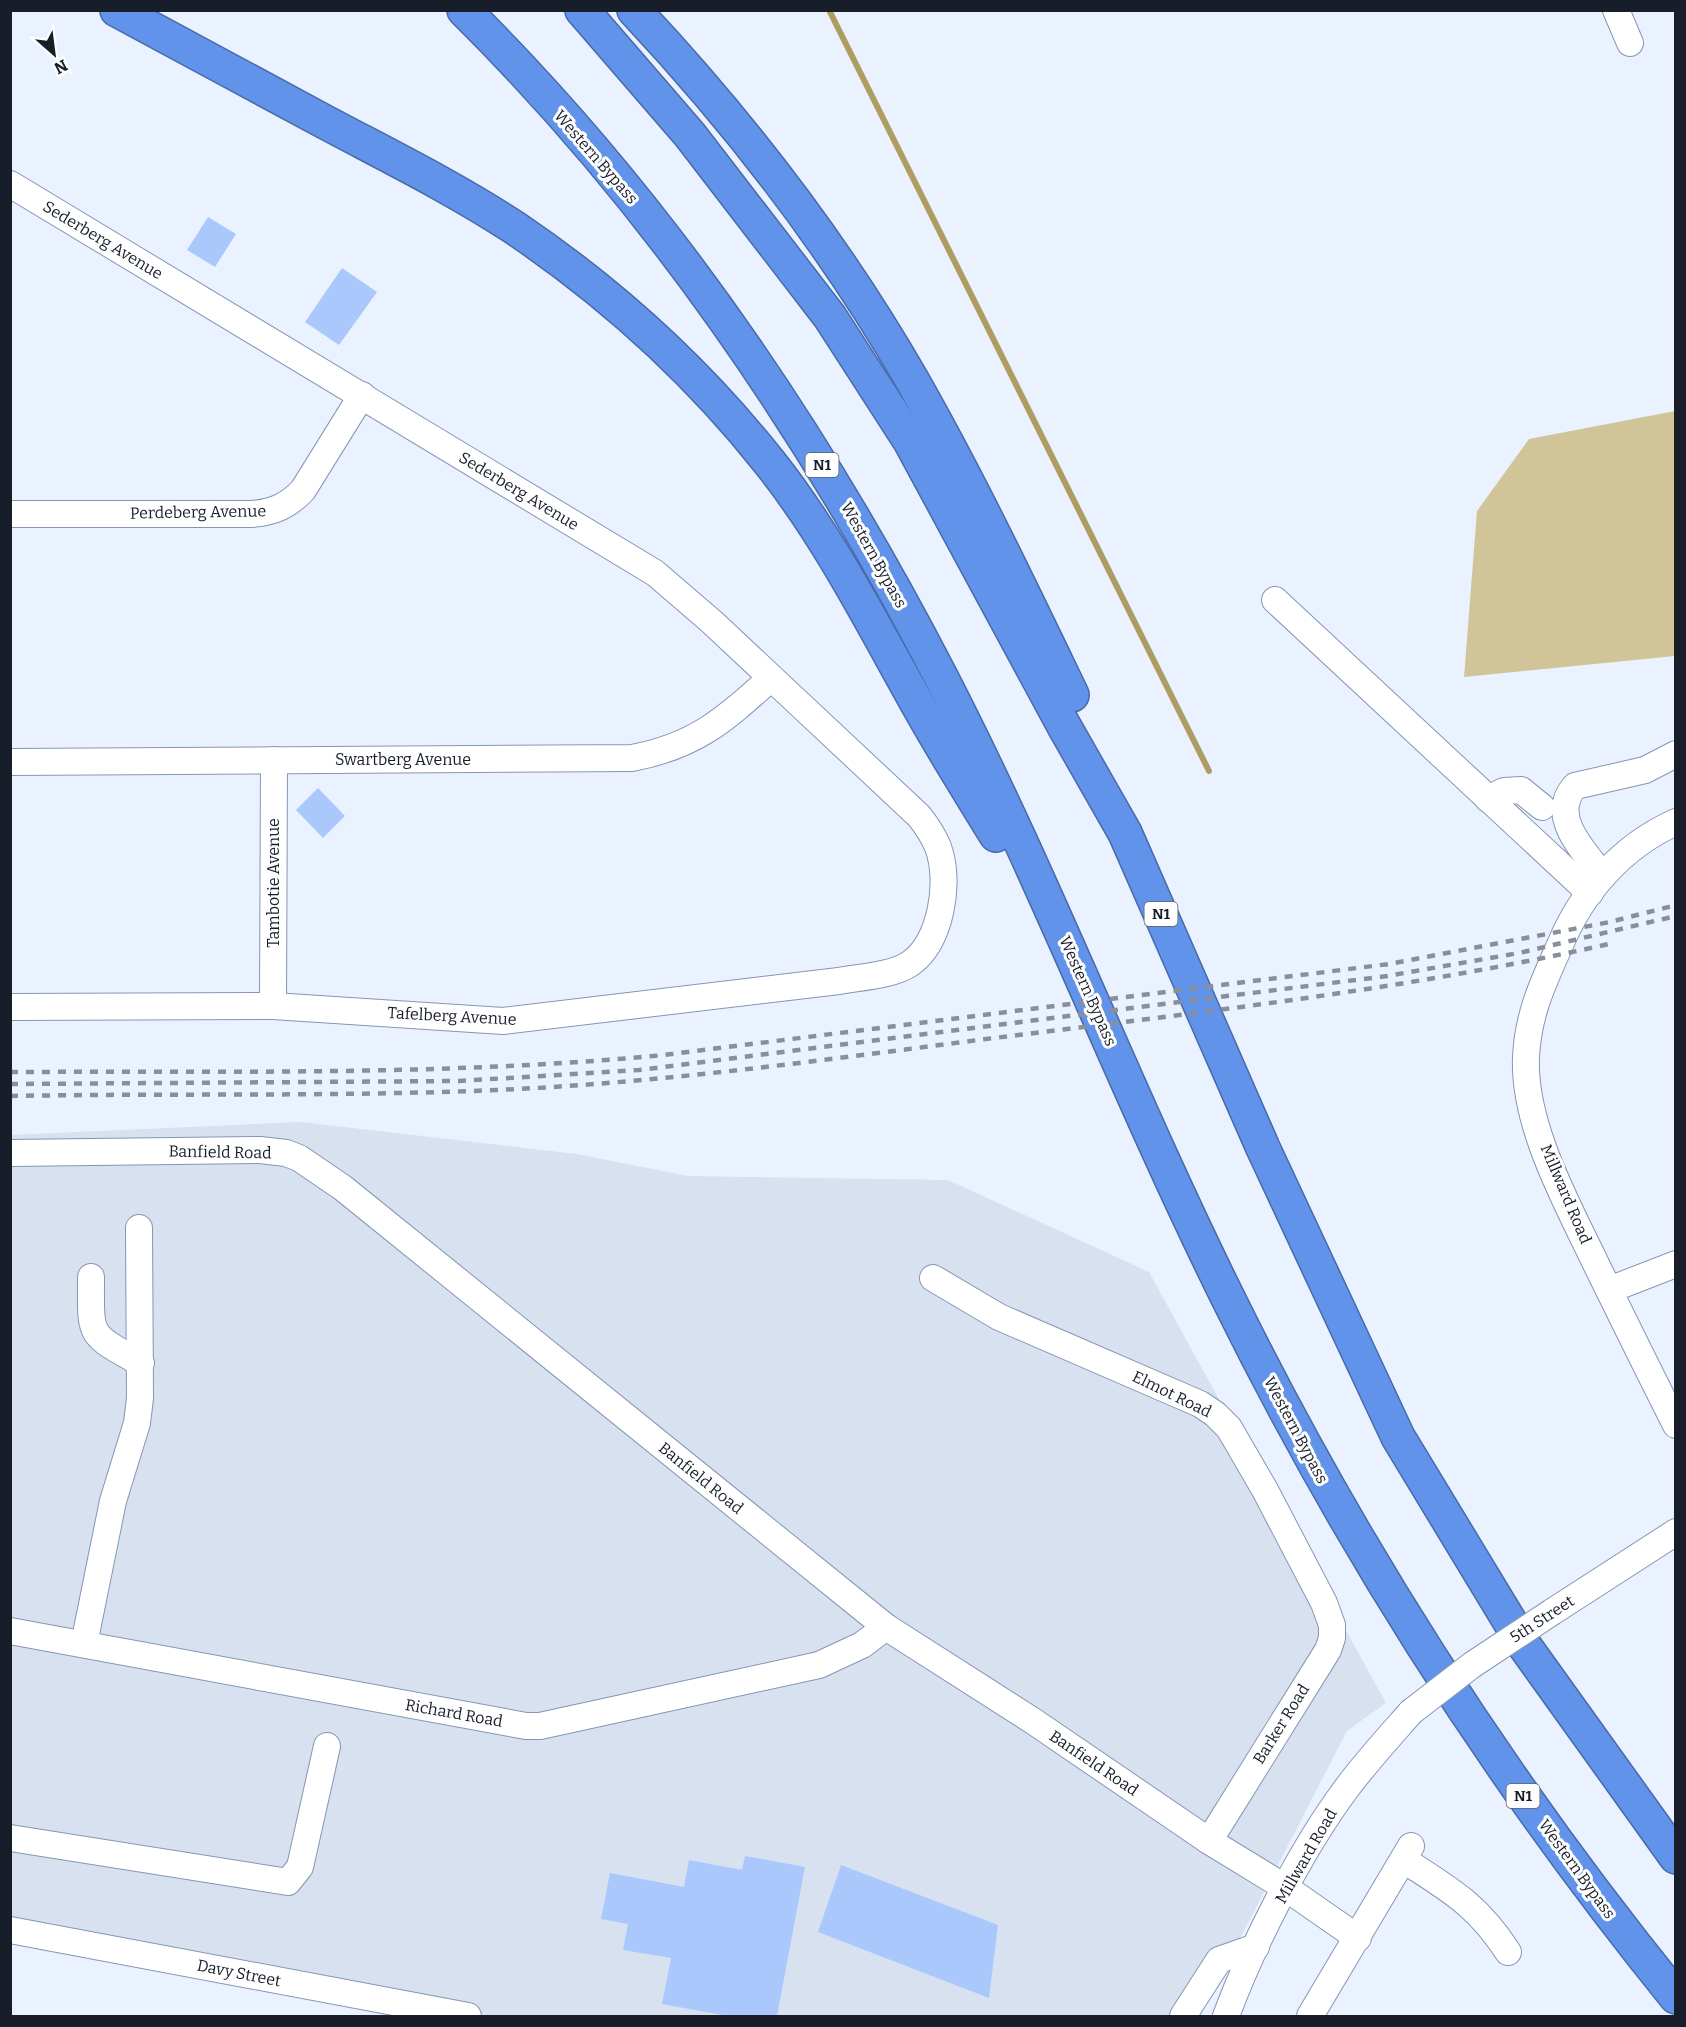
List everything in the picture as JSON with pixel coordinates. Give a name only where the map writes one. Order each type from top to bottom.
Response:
[{"type":"highway","points":[[117,10],[437,182],[514,228],[594,286],[696,378],[772,465],[849,577],[923,713],[1084,983]]},
{"type":"highway","name":"Western Bypass","points":[[464,10],[500,46],[679,255],[743,344],[810,445],[871,546],[943,680],[1227,1296],[1316,1470],[1383,1586],[1514,1784],[1613,1920],[1676,1997]]},
{"type":"highway","name":"N1","points":[[582,10],[690,135],[830,317],[910,441],[1125,833],[1263,1148],[1398,1437],[1524,1645],[1676,1857]]},
{"type":"highway","points":[[634,10],[735,125],[792,198],[911,379],[978,503],[1086,722],[1125,833]]},
{"type":"street","points":[[1616,10],[1630,42]]},
{"type":"street","name":"Sederberg Avenue","points":[[10,184],[655,573],[712,622],[919,816],[931,831],[939,849],[943,886]]},
{"type":"street","name":"Perdeberg Avenue","points":[[10,514],[252,513],[281,508],[293,501],[303,489],[362,395]]},
{"type":"street","points":[[1275,600],[1488,799],[1596,884]]},
{"type":"street","name":"Swartberg Avenue","points":[[10,762],[632,758],[668,750],[702,734],[725,719],[771,678]]},
{"type":"street","points":[[1596,884],[1567,822],[1564,807],[1568,794],[1575,786],[1645,770],[1676,754]]},
{"type":"street","name":"Tambotie Avenue","points":[[273,1006],[274,760]]},
{"type":"street","points":[[1488,799],[1504,791],[1521,790],[1542,807]]},
{"type":"street","name":"Millward Road","points":[[1676,822],[1644,840],[1596,884],[1571,917],[1531,1014],[1526,1059],[1529,1091],[1552,1171],[1676,1425]]},
{"type":"street","name":"Tafelberg Avenue","points":[[10,1007],[273,1006],[503,1021],[839,981],[894,970],[912,962],[926,948],[938,919],[943,886]]},
{"type":"street","name":"Banfield Road","points":[[10,1153],[222,1149],[286,1153],[298,1158],[343,1188],[886,1627],[1033,1721],[1209,1841],[1287,1888],[1358,1938]]},
{"type":"street","points":[[84,1644],[113,1502],[137,1423],[141,1363],[139,1228]]},
{"type":"street","points":[[1609,1290],[1676,1264]]},
{"type":"street","points":[[91,1277],[91,1325],[98,1337],[141,1363]]},
{"type":"street","name":"Elmot Road","points":[[933,1278],[999,1317],[1200,1404],[1215,1414],[1229,1428],[1265,1490],[1324,1603]]},
{"type":"street","name":"5th Street","points":[[1412,1712],[1472,1665],[1676,1532]]},
{"type":"street","name":"Barker Road","points":[[1209,1841],[1328,1650],[1332,1638],[1332,1625],[1324,1603]]},
{"type":"street","name":"Richard Road","points":[[10,1631],[526,1726],[540,1726],[819,1665],[855,1649],[886,1627]]},
{"type":"street","name":"Millward Road","points":[[1226,2016],[1256,1947],[1287,1888],[1346,1789],[1412,1712]]},
{"type":"street","points":[[10,1838],[288,1882],[300,1867],[327,1746]]},
{"type":"street","points":[[1310,2016],[1407,1853],[1469,1903],[1492,1928],[1508,1952]]},
{"type":"street","name":"Davy Street","points":[[10,1930],[468,2016]]},
{"type":"street","points":[[1183,2016],[1219,1960],[1256,1947]]},
{"type":"shaded area","points":[[1675,411],[1675,656],[1464,677],[1477,511],[1529,439]]},
{"type":"shaded area","points":[[301,1122],[577,1154],[688,1176],[948,1180],[1149,1272],[1386,1703],[1347,1731],[1200,2016],[463,2016],[11,1935],[10,1135]]},
{"type":"building","points":[[208,217],[236,234],[215,267],[187,250]]},
{"type":"building","points":[[342,268],[377,292],[339,345],[305,322]]},
{"type":"building","points":[[318,788],[345,816],[323,838],[296,810]]},
{"type":"building","points":[[745,1856],[805,1867],[777,2016],[728,2016],[662,2004],[671,1958],[623,1950],[628,1924],[601,1919],[610,1873],[684,1887],[689,1860],[742,1870]]},
{"type":"building","points":[[841,1865],[998,1925],[989,1998],[818,1932]]},
{"type":"waterway","points":[[829,10],[1209,771]]},
{"type":"railway","points":[[10,1072],[256,1072],[419,1069],[583,1062],[664,1055],[1389,964],[1610,922],[1676,905]]},
{"type":"railway","points":[[10,1084],[459,1081],[639,1070],[1387,976],[1519,953],[1676,916]]},
{"type":"railway","points":[[10,1096],[435,1092],[619,1082],[803,1063],[1299,999],[1455,975],[1609,944]]}]
